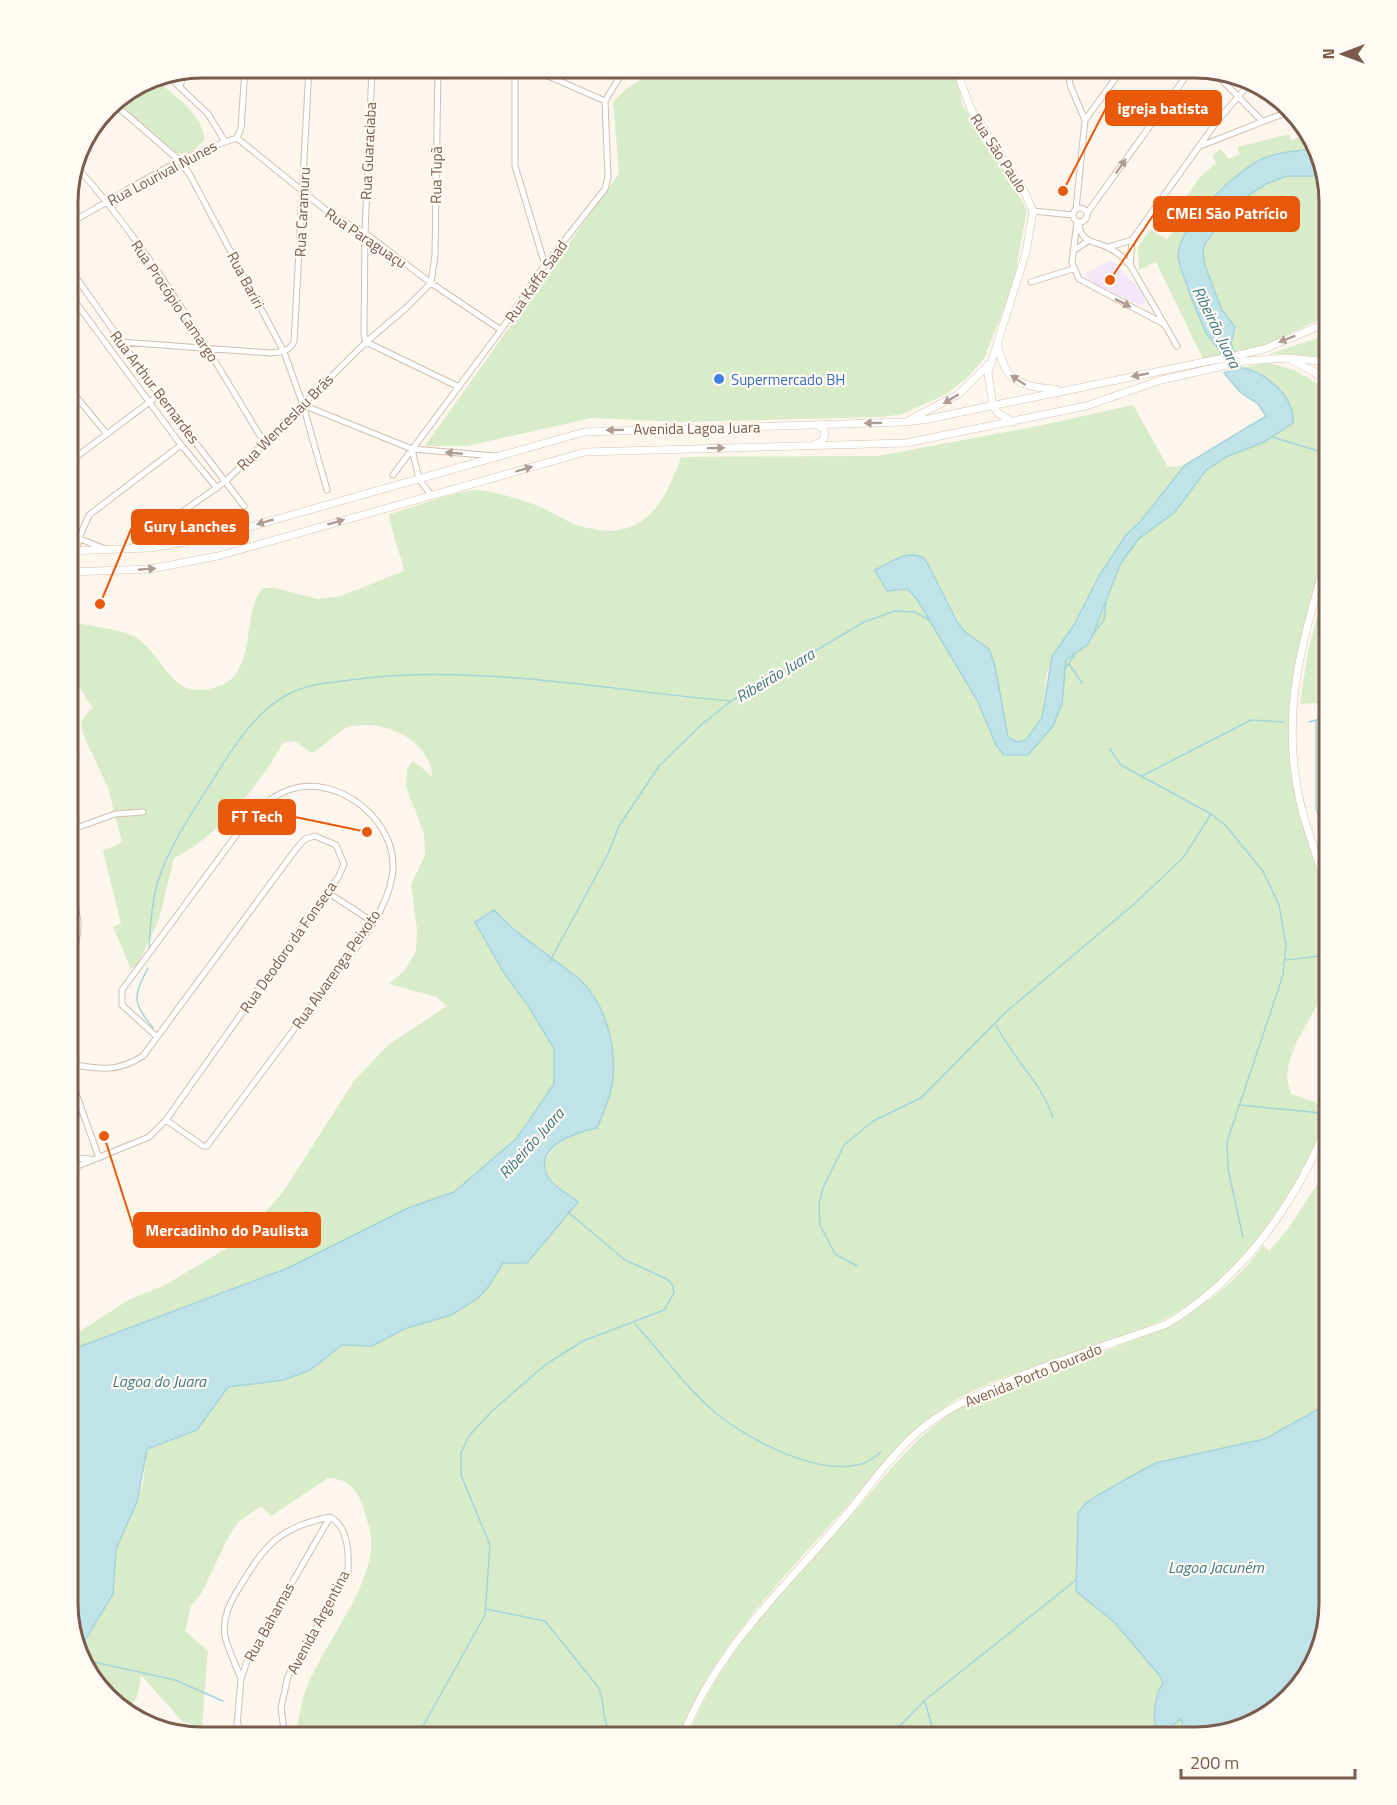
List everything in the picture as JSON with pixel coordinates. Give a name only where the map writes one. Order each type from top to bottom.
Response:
[{"type":"main road","name":"Rua São Paulo","points":[[960,78],[971,109],[1024,190],[1033,211],[1026,252],[989,364],[993,406]]},
{"type":"main road","name":"Avenida Lagoa Juara","points":[[78,551],[130,549],[214,537],[584,432],[905,422],[993,406],[1063,389],[1244,358],[1319,326]]},
{"type":"main road","points":[[997,341],[1002,362],[1017,382],[1034,388],[1063,389]]},
{"type":"main road","name":"Avenida Lagoa Juara","points":[[1244,358],[1319,361]]},
{"type":"main road","points":[[1289,358],[1319,376]]},
{"type":"main road","points":[[905,422],[959,394],[989,364]]},
{"type":"main road","name":"Avenida Lagoa Juara","points":[[78,572],[150,569],[188,563],[585,452],[906,443],[1093,405],[1161,380],[1211,365]]},
{"type":"main road","points":[[993,406],[999,414],[1012,422]]},
{"type":"main road","points":[[785,447],[821,442],[825,431],[817,424]]},
{"type":"main road","points":[[1319,587],[1293,686],[1292,746],[1300,802],[1319,862]]},
{"type":"main road","name":"Avenida Porto Dourado","points":[[686,1727],[695,1706],[735,1642],[893,1459],[927,1425],[994,1388],[1167,1324],[1197,1303],[1235,1273],[1266,1233],[1319,1144]]},
{"type":"street","points":[[237,138],[241,128],[244,78]]},
{"type":"street","name":"Rua Caramuru","points":[[284,352],[294,342],[309,78]]},
{"type":"street","name":"Rua Guaraciaba","points":[[366,342],[363,327],[364,233],[372,78]]},
{"type":"street","name":"Rua Tupã","points":[[431,283],[435,255],[438,78]]},
{"type":"street","points":[[516,78],[515,166],[545,265]]},
{"type":"street","points":[[553,78],[605,101],[619,78]]},
{"type":"street","points":[[1069,78],[1085,120],[1076,208],[1073,215]]},
{"type":"street","points":[[1085,120],[1116,78]]},
{"type":"street","points":[[1078,222],[1084,220],[1183,78]]},
{"type":"street","points":[[180,87],[182,80]]},
{"type":"street","points":[[174,81],[208,114],[224,140]]},
{"type":"street","points":[[1225,82],[1262,120]]},
{"type":"street","points":[[1130,265],[1132,240],[1245,88]]},
{"type":"street","name":"Rua Kaffa Saad","points":[[393,475],[457,386],[501,330],[545,265],[607,186],[605,101]]},
{"type":"street","name":"Rua Bariri","points":[[120,109],[180,161],[284,352],[303,405],[327,490]]},
{"type":"street","points":[[1201,145],[1282,114]]},
{"type":"street","name":"Rua Lourival Nunes","points":[[78,218],[180,161],[224,140],[237,138]]},
{"type":"street","name":"Rua Paraguaçu","points":[[237,138],[332,215],[364,233],[431,283],[501,330]]},
{"type":"street","name":"Rua Procópio Camargo","points":[[82,172],[108,202],[206,347],[265,444]]},
{"type":"street","points":[[1076,208],[1083,209],[1087,213]]},
{"type":"street","points":[[1033,211],[1073,215],[1078,222],[1080,233],[1088,241],[1109,247],[1130,265],[1177,346]]},
{"type":"street","points":[[1078,222],[1073,251],[1073,269],[1085,283],[1166,325]]},
{"type":"street","points":[[1109,247],[1132,240]]},
{"type":"street","points":[[1073,251],[1088,241]]},
{"type":"street","points":[[1031,282],[1073,269]]},
{"type":"street","name":"Rua Arthur Bernardes","points":[[78,280],[159,395],[244,506]]},
{"type":"street","name":"Rua Wenceslau Brás","points":[[130,549],[226,481],[366,342],[431,283]]},
{"type":"street","points":[[1140,312],[1153,304]]},
{"type":"street","name":"Rua Arthur Bernardes","points":[[78,306],[148,403],[217,488]]},
{"type":"street","points":[[121,342],[284,352]]},
{"type":"street","points":[[366,342],[457,386]]},
{"type":"street","points":[[78,456],[159,395]]},
{"type":"street","points":[[78,401],[107,434]]},
{"type":"street","points":[[303,405],[412,449],[496,456]]},
{"type":"street","points":[[78,544],[87,518],[94,510],[181,445]]},
{"type":"street","points":[[412,449],[419,479],[431,495]]},
{"type":"street","points":[[79,538],[109,551]]},
{"type":"street","name":"Rua Alvarenga Peixoto","points":[[157,1037],[122,1005],[120,998],[122,990],[251,815],[269,800],[289,789],[303,787],[344,794],[364,806],[383,829],[388,840],[393,876],[372,922],[205,1147],[166,1120]]},
{"type":"street","points":[[78,827],[115,814],[143,812]]},
{"type":"street","name":"Rua Deodoro da Fonseca","points":[[78,1065],[104,1068],[127,1067],[143,1056],[305,839],[315,836],[328,840],[340,854],[344,864],[327,892],[166,1120],[149,1137],[78,1166]]},
{"type":"street","points":[[327,892],[372,922]]},
{"type":"street","points":[[78,914],[78,935]]},
{"type":"street","points":[[78,1099],[99,1158]]},
{"type":"street","points":[[78,1159],[92,1160]]},
{"type":"street","points":[[242,1679],[225,1635],[225,1616],[230,1601],[262,1550],[290,1530],[310,1521],[330,1516]]},
{"type":"street","name":"Rua Bahamas","points":[[239,1726],[242,1679],[247,1661],[330,1516]]},
{"type":"street","name":"Avenida Argentina","points":[[284,1727],[282,1708],[288,1676],[348,1574],[349,1555],[344,1535],[337,1520],[330,1516]]},
{"type":"shaded area","points":[[1112,260],[1145,295],[1144,305],[1139,305],[1096,285],[1084,274]]},
{"type":"green space","points":[[643,78],[958,78],[962,104],[1002,164],[1027,210],[1013,285],[984,359],[967,378],[945,395],[902,414],[885,417],[679,422],[592,418],[467,446],[425,446],[619,173],[613,102],[626,89]]},
{"type":"green space","points":[[162,85],[194,114],[200,123],[204,141],[185,154],[178,153],[158,143],[118,111],[133,99]]},
{"type":"green space","points":[[1289,134],[1291,140],[1300,137],[1308,150],[1281,153],[1251,165],[1225,186],[1189,228],[1178,255],[1206,333],[1223,356],[1203,359],[1156,262],[1139,270],[1138,247],[1150,230],[1167,239],[1179,224],[1173,215],[1200,177],[1216,163],[1212,155],[1221,149],[1229,159],[1240,154],[1237,147]]},
{"type":"green space","points":[[1316,176],[1319,202],[1319,320],[1265,345],[1234,352],[1231,343],[1234,335],[1204,267],[1204,248],[1226,216],[1243,198],[1263,185],[1286,177]]},
{"type":"green space","points":[[1319,337],[1319,356],[1269,354]]},
{"type":"green space","points":[[1265,363],[1284,367],[1300,373],[1319,386],[1319,575],[1299,649],[1292,695],[1297,804],[1319,874],[1319,1002],[1297,1041],[1289,1062],[1287,1078],[1291,1094],[1319,1105],[1319,1135],[1302,1170],[1264,1230],[1216,1283],[1190,1304],[1163,1320],[1014,1374],[967,1394],[921,1426],[879,1469],[749,1619],[709,1675],[683,1727],[298,1727],[306,1690],[315,1669],[360,1588],[371,1550],[368,1525],[357,1495],[341,1480],[328,1478],[271,1516],[261,1506],[238,1522],[201,1594],[191,1606],[185,1631],[208,1651],[202,1727],[182,1721],[141,1675],[137,1697],[132,1704],[114,1691],[99,1672],[84,1641],[113,1594],[116,1549],[143,1484],[147,1449],[197,1430],[227,1387],[284,1380],[310,1370],[342,1345],[372,1346],[404,1329],[451,1315],[477,1299],[489,1286],[503,1263],[564,1217],[578,1202],[552,1181],[546,1173],[545,1166],[551,1152],[577,1131],[581,981],[545,955],[494,910],[475,921],[504,973],[529,1007],[554,1049],[554,1084],[517,1138],[454,1192],[408,1208],[288,1268],[78,1347],[78,1333],[130,1299],[165,1285],[241,1240],[283,1192],[354,1081],[388,1045],[447,1006],[436,997],[389,984],[405,970],[416,951],[417,929],[411,885],[425,855],[424,833],[406,787],[407,769],[413,761],[432,776],[425,754],[418,746],[398,732],[375,726],[348,727],[312,753],[296,742],[283,743],[250,792],[221,824],[190,849],[174,858],[159,919],[138,964],[131,969],[113,927],[121,923],[103,851],[122,842],[108,788],[83,734],[81,722],[90,709],[93,709],[78,687],[78,623],[131,635],[142,641],[174,679],[183,686],[194,690],[208,689],[230,680],[242,663],[253,607],[263,588],[275,588],[317,599],[341,596],[404,571],[389,514],[477,490],[531,503],[580,526],[601,530],[619,530],[634,526],[657,506],[666,492],[681,457],[878,456],[1043,425],[1133,405],[1168,467],[1185,465],[1139,523],[1126,535],[1099,576],[1047,672],[1042,718],[1026,740],[1016,742],[1008,737],[1003,715],[964,631],[925,559],[896,589],[908,589],[918,601],[977,700],[996,745],[1028,755],[1066,660],[1087,645],[1092,637],[1120,565],[1136,541],[1175,512],[1206,470],[1226,457],[1273,436],[1289,404],[1263,376],[1241,368]]},
{"type":"green space","points":[[1319,610],[1319,703],[1300,704],[1308,651]]},
{"type":"green space","points":[[1319,1181],[1319,1409],[1265,1439],[1155,1463],[1085,1504],[1076,1591],[1115,1623],[1160,1676],[1163,1685],[1155,1698],[1154,1724],[1181,1718],[1183,1727],[693,1727],[719,1676],[738,1646],[760,1618],[903,1456],[930,1429],[960,1408],[1000,1389],[1162,1328],[1199,1307],[1233,1280],[1263,1245],[1269,1251],[1288,1229]]},
{"type":"water","points":[[1308,150],[1316,176],[1287,176],[1266,184],[1236,203],[1206,242],[1203,250],[1205,266],[1222,310],[1235,327],[1231,343],[1234,352],[1223,356],[1200,320],[1179,262],[1181,244],[1198,215],[1239,174],[1264,158]]},
{"type":"water","points":[[1238,367],[1257,373],[1276,386],[1289,403],[1293,423],[1264,442],[1226,457],[1206,470],[1175,512],[1136,541],[1120,565],[1092,637],[1087,645],[1066,660],[1062,703],[1053,726],[1028,755],[1004,755],[996,745],[977,700],[918,601],[908,589],[887,591],[875,570],[906,556],[919,556],[925,559],[964,631],[989,649],[995,666],[1008,737],[1016,742],[1026,740],[1042,718],[1052,656],[1074,625],[1099,576],[1126,535],[1139,523],[1185,465],[1266,416],[1258,404],[1240,392],[1224,373]]},
{"type":"water","name":"Lagoa do Juara","points":[[494,910],[514,929],[579,979],[589,989],[604,1015],[612,1046],[613,1076],[608,1100],[597,1128],[560,1142],[552,1148],[544,1163],[551,1181],[578,1202],[527,1263],[503,1263],[489,1286],[477,1299],[451,1315],[404,1329],[372,1346],[342,1345],[310,1370],[284,1380],[228,1387],[197,1430],[147,1449],[137,1502],[116,1549],[113,1594],[84,1641],[78,1611],[78,1347],[288,1268],[408,1208],[454,1192],[517,1138],[554,1084],[554,1049],[529,1007],[504,973],[475,922]]},
{"type":"water","name":"Lagoa Jacuném","points":[[1319,1409],[1319,1603],[1315,1635],[1310,1650],[1283,1691],[1250,1714],[1219,1725],[1183,1727],[1181,1719],[1170,1727],[1156,1727],[1154,1715],[1156,1700],[1163,1684],[1160,1676],[1115,1623],[1076,1591],[1078,1513],[1085,1504],[1100,1494],[1155,1463],[1265,1439]]},
{"type":"waterway","points":[[1272,437],[1319,451]]},
{"type":"waterway","name":"Ribeirão Juara","points":[[1127,555],[1140,537]]},
{"type":"waterway","name":"Ribeirão Juara","points":[[1094,633],[1104,620],[1106,602]]},
{"type":"waterway","name":"Ribeirão Juara","points":[[550,961],[608,854],[619,826],[659,766],[701,725],[731,701],[864,622],[895,611],[915,612],[929,620]]},
{"type":"waterway","name":"Ribeirão Juara","points":[[1064,670],[1075,654]]},
{"type":"waterway","points":[[1069,664],[1082,683]]},
{"type":"waterway","points":[[149,948],[158,881],[180,833],[223,763],[250,726],[272,705],[300,689],[350,680],[397,676],[493,676],[730,701]]},
{"type":"waterway","points":[[1309,722],[1319,719]]},
{"type":"waterway","points":[[1142,776],[1251,720],[1283,722]]},
{"type":"waterway","points":[[1316,720],[1316,808],[1319,819]]},
{"type":"waterway","points":[[1110,749],[1121,765],[1211,814],[1225,825],[1263,871],[1279,905],[1286,945],[1283,975],[1227,1142],[1228,1169],[1243,1237]]},
{"type":"waterway","points":[[857,1266],[835,1254],[820,1225],[819,1204],[823,1188],[844,1145],[873,1121],[921,1098],[1006,1012],[1133,905],[1183,858],[1211,814]]},
{"type":"waterway","points":[[1286,960],[1319,956]]},
{"type":"waterway","points":[[148,968],[137,993],[137,999],[141,1011],[153,1028]]},
{"type":"waterway","points":[[996,1025],[1010,1049],[1035,1082],[1053,1118]]},
{"type":"waterway","points":[[1240,1105],[1319,1113]]},
{"type":"waterway","points":[[423,1727],[485,1615],[490,1545],[461,1475],[461,1453],[469,1436],[491,1412],[545,1365],[583,1341],[664,1310],[674,1293],[673,1286],[667,1279],[625,1260],[568,1212]]},
{"type":"waterway","points":[[635,1324],[710,1408],[768,1446],[805,1460],[840,1467],[864,1463],[881,1452]]},
{"type":"waterway","points":[[899,1727],[924,1701],[1076,1580]]},
{"type":"waterway","points":[[486,1609],[545,1621],[598,1687],[608,1727]]},
{"type":"waterway","points":[[93,1662],[175,1680],[223,1701]]},
{"type":"waterway","points":[[925,1702],[932,1727]]},
{"type":"place","name":"igreja batista","points":[[1063,191]]},
{"type":"place","name":"CMEI São Patrício","points":[[1110,280]]},
{"type":"place","name":"Supermercado BH","points":[[719,379]]},
{"type":"place","name":"Gury Lanches","points":[[100,604]]},
{"type":"place","name":"FT Tech","points":[[367,832]]},
{"type":"place","name":"Mercadinho do Paulista","points":[[104,1136]]}]
